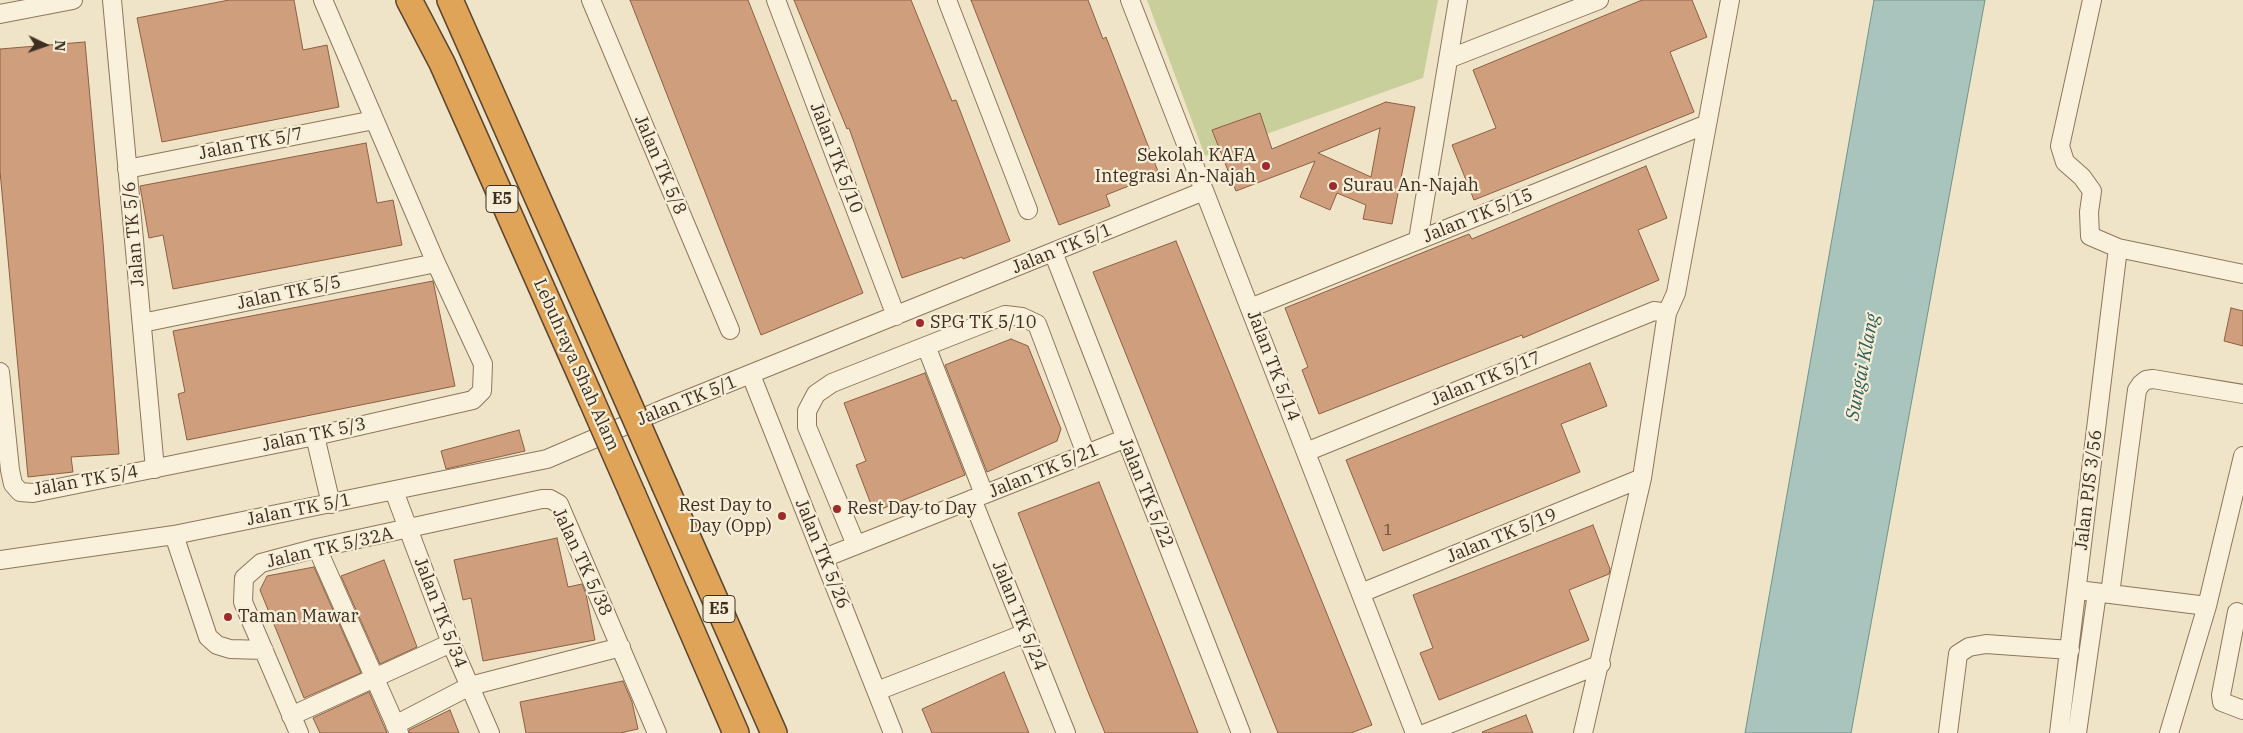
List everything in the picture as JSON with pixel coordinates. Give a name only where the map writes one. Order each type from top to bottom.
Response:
[{"type":"highway","name":"Lebuhraya Shah Alam","points":[[409,0],[442,63],[736,733]]},
{"type":"highway","name":"Lebuhraya Shah Alam","points":[[450,0],[774,733]]},
{"type":"street","points":[[0,14],[73,0]]},
{"type":"street","name":"Jalan TK 5/6","points":[[112,0],[155,469]]},
{"type":"street","points":[[322,0],[436,263]]},
{"type":"street","name":"Jalan TK 5/8","points":[[591,0],[730,330]]},
{"type":"street","name":"Jalan TK 5/10","points":[[776,0],[896,316]]},
{"type":"street","points":[[947,0],[1028,210]]},
{"type":"street","name":"Jalan TK 5/14","points":[[1130,0],[1416,733]]},
{"type":"street","points":[[1418,240],[1458,0]]},
{"type":"street","points":[[1583,733],[1601,664],[1642,478],[1667,313],[1676,293],[1730,0]]},
{"type":"street","points":[[2092,0],[2060,146],[2065,162],[2082,177],[2092,191],[2089,212],[2090,236],[2118,248],[2243,274]]},
{"type":"street","points":[[1448,59],[1593,2]]},
{"type":"street","name":"Jalan TK 5/7","points":[[128,169],[374,120]]},
{"type":"street","name":"Jalan TK 5/15","points":[[1250,308],[1707,124]]},
{"type":"street","name":"Jalan TK 5/1","points":[[0,560],[174,535],[547,459],[1204,191]]},
{"type":"street","name":"Jalan PJS 3/56","points":[[2059,733],[2078,590],[2118,248]]},
{"type":"street","name":"Jalan TK 5/22","points":[[1053,252],[1124,439],[1241,733]]},
{"type":"street","name":"Jalan TK 5/5","points":[[142,323],[436,263]]},
{"type":"street","name":"Jalan TK 5/3","points":[[155,469],[315,436],[473,400],[482,391],[483,364],[436,263]]},
{"type":"street","name":"Jalan TK 5/17","points":[[1306,452],[1654,311],[1667,313]]},
{"type":"street","points":[[856,545],[807,427],[807,411],[816,394],[832,383],[1005,315],[1022,317],[1037,324],[1086,454]]},
{"type":"street","name":"Jalan TK 5/24","points":[[926,346],[1026,633],[1066,733]]},
{"type":"street","name":"Jalan TK 5/4","points":[[0,372],[10,470],[14,484],[20,492],[33,493],[155,469]]},
{"type":"street","name":"Jalan TK 5/26","points":[[751,375],[894,733]]},
{"type":"street","points":[[2077,733],[2104,594],[2137,390],[2140,384],[2146,380],[2153,379],[2243,394]]},
{"type":"street","points":[[315,436],[331,504]]},
{"type":"street","name":"Jalan TK 5/21","points":[[824,558],[1124,439]]},
{"type":"street","points":[[2169,733],[2207,606],[2243,456]]},
{"type":"street","name":"Jalan TK 5/19","points":[[1361,593],[1642,478]]},
{"type":"street","name":"Jalan TK 5/34","points":[[394,491],[451,643],[490,733]]},
{"type":"street","name":"Jalan TK 5/38","points":[[408,529],[542,499],[559,504],[658,733]]},
{"type":"street","name":"Jalan TK 5/32A","points":[[298,733],[243,602],[244,578],[261,563],[318,548],[408,529]]},
{"type":"street","points":[[174,535],[208,638],[217,645],[230,649],[264,650]]},
{"type":"street","points":[[318,548],[397,729],[470,686],[621,647]]},
{"type":"street","points":[[2078,590],[2207,606]]},
{"type":"street","points":[[2238,612],[2221,695],[2222,702],[2243,710]]},
{"type":"street","points":[[877,691],[1026,633]]},
{"type":"street","points":[[291,716],[451,643]]},
{"type":"street","points":[[1948,733],[1958,654],[1969,647],[1986,644],[2070,650]]},
{"type":"street","points":[[1426,733],[1601,664]]},
{"type":"green space","points":[[1147,0],[1438,0],[1423,78],[1205,156]]},
{"type":"water","name":"Sungai Klang","points":[[1874,0],[1985,0],[1851,733],[1745,733]]},
{"type":"building","points":[[229,0],[294,0],[303,50],[327,45],[339,107],[162,142],[137,18]]},
{"type":"building","points":[[630,0],[748,0],[863,293],[761,335]]},
{"type":"building","points":[[794,0],[911,0],[952,101],[956,100],[1010,241],[963,259],[962,257],[902,278],[849,128],[847,129]]},
{"type":"building","points":[[971,0],[1088,0],[1103,39],[1106,37],[1159,174],[1106,195],[1110,206],[1059,225]]},
{"type":"building","points":[[1642,0],[1692,0],[1707,37],[1670,52],[1694,112],[1474,200],[1452,145],[1496,128],[1473,70]]},
{"type":"building","points":[[85,42],[119,454],[71,457],[73,472],[28,477],[0,171],[0,49]]},
{"type":"building","points":[[1386,102],[1415,107],[1392,224],[1363,219],[1366,205],[1337,193],[1330,210],[1300,197],[1315,161],[1236,191],[1212,130],[1260,113],[1272,149]],"holes":[[[1380,128],[1371,177],[1318,153]]]},
{"type":"building","points":[[366,143],[377,203],[393,200],[402,245],[173,289],[163,235],[149,238],[140,186]]},
{"type":"building","points":[[1646,166],[1667,218],[1638,230],[1659,280],[1523,338],[1522,335],[1319,414],[1302,370],[1308,367],[1285,308],[1469,234],[1472,239]]},
{"type":"building","points":[[1176,241],[1372,725],[1351,733],[1278,733],[1093,272]]},
{"type":"building","points":[[433,281],[455,386],[187,440],[178,394],[185,392],[173,331]]},
{"type":"building","points":[[2231,308],[2243,311],[2243,346],[2224,341]]},
{"type":"building","points":[[1011,339],[1028,346],[1061,429],[1057,441],[987,472],[945,365]]},
{"type":"building","points":[[1590,363],[1607,406],[1561,424],[1580,472],[1383,551],[1346,460]]},
{"type":"building","points":[[925,373],[965,475],[874,512],[856,465],[866,461],[844,403]]},
{"type":"building","points":[[519,430],[525,451],[446,469],[441,451]]},
{"type":"building","points":[[1099,482],[1198,733],[1105,733],[1088,692],[1018,513]]},
{"type":"building","points":[[1593,525],[1610,569],[1609,574],[1569,590],[1589,640],[1439,700],[1420,653],[1433,648],[1413,595]]},
{"type":"building","points":[[557,538],[568,587],[582,584],[586,594],[595,640],[483,661],[471,598],[463,600],[454,560]]},
{"type":"building","points":[[384,560],[417,647],[380,664],[341,576]]},
{"type":"building","points":[[314,567],[361,673],[304,698],[260,590],[267,576]]},
{"type":"building","points":[[1004,672],[1029,733],[932,733],[922,709]]},
{"type":"building","points":[[623,681],[632,702],[638,729],[620,733],[526,733],[520,702]]},
{"type":"building","points":[[369,692],[387,733],[320,733],[313,718]]},
{"type":"building","points":[[450,710],[459,733],[409,733],[409,730]]},
{"type":"building","points":[[1526,715],[1533,733],[1482,732]]},
{"type":"place","name":"Sekolah KAFA Integrasi An-Najah","points":[[1266,166]]},
{"type":"place","name":"Surau An-Najah","points":[[1333,186]]},
{"type":"place","name":"SPG TK 5/10","points":[[920,323]]},
{"type":"place","name":"Rest Day to Day","points":[[837,509]]},
{"type":"place","name":"Rest Day to Day (Opp)","points":[[782,516]]},
{"type":"place","name":"Taman Mawar","points":[[228,617]]}]
